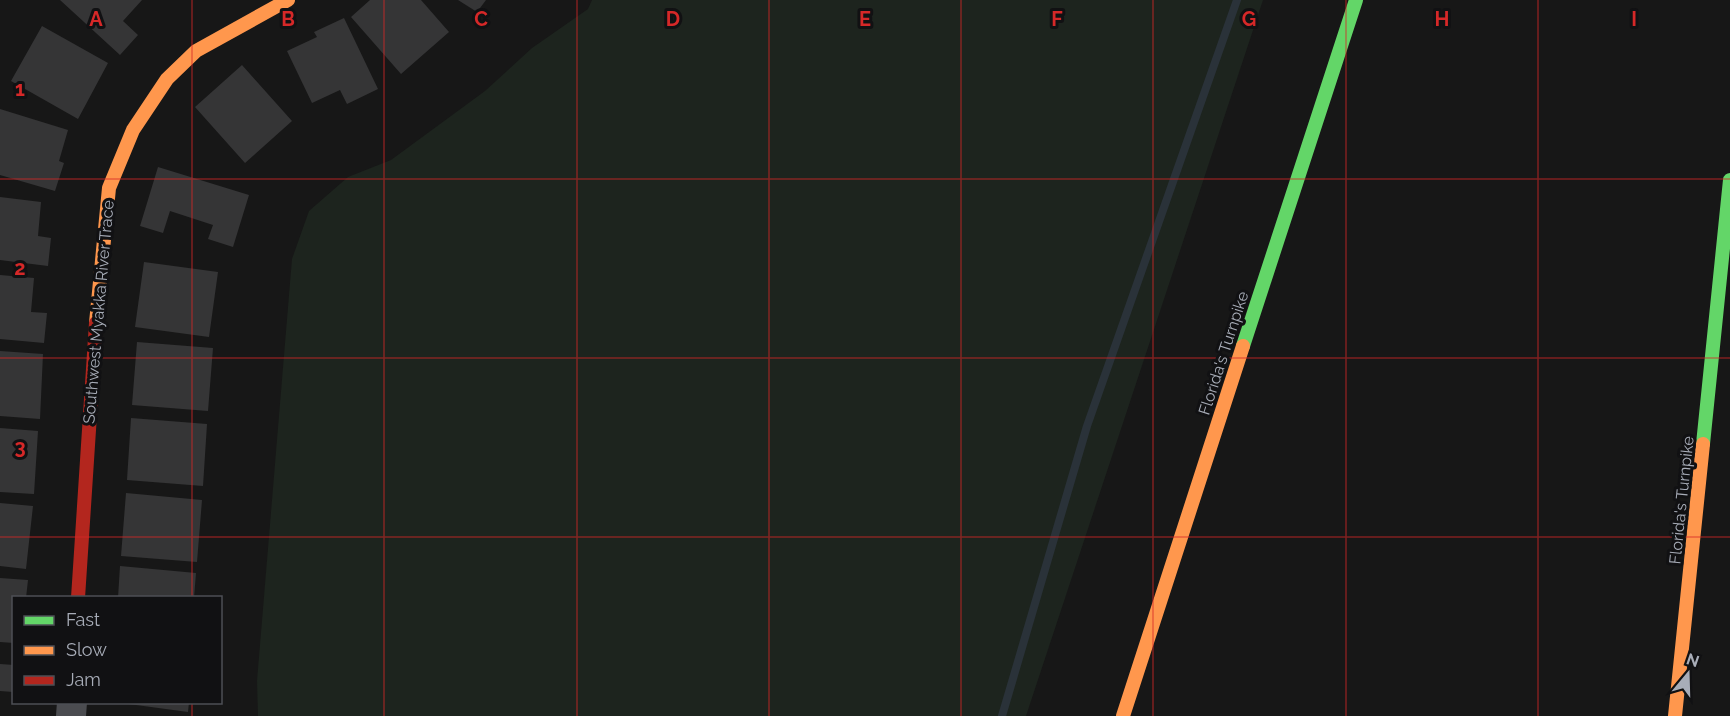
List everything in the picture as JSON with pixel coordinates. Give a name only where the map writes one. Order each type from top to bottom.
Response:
[{"type":"main road","name":"Southwest Myakka River Trace","points":[[78,596],[99,268],[109,188],[133,130],[167,79],[195,51],[288,0]]},
{"type":"main road","name":"Florida's Turnpike","points":[[1123,716],[1356,0]]},
{"type":"main road","name":"Florida's Turnpike","points":[[1675,716],[1730,180]]},
{"type":"shaded area","points":[[592,0],[1263,0],[1026,716],[258,716],[257,681],[292,259],[309,211],[348,177],[391,160],[485,91],[532,48],[588,9]]},
{"type":"building","points":[[60,0],[142,0],[123,21],[138,35],[120,55]]},
{"type":"building","points":[[370,0],[421,0],[449,32],[401,74],[351,17]]},
{"type":"building","points":[[458,0],[486,0],[477,12]]},
{"type":"building","points":[[344,18],[378,89],[347,104],[340,90],[312,103],[287,51],[317,37],[314,32]]},
{"type":"building","points":[[42,26],[108,63],[78,119],[11,81]]},
{"type":"building","points":[[242,65],[292,121],[245,163],[195,107]]},
{"type":"building","points":[[0,109],[68,130],[59,161],[64,163],[55,191],[0,175]]},
{"type":"building","points":[[158,167],[249,195],[233,247],[208,239],[213,225],[170,211],[163,233],[140,226]]},
{"type":"building","points":[[0,197],[41,202],[38,236],[51,238],[48,266],[0,260]]},
{"type":"building","points":[[144,262],[218,272],[209,337],[135,327]]},
{"type":"building","points":[[0,275],[34,278],[31,312],[47,313],[44,343],[0,339]]},
{"type":"building","points":[[137,342],[213,348],[208,411],[132,405]]},
{"type":"building","points":[[0,351],[43,354],[40,419],[0,416]]},
{"type":"building","points":[[131,418],[207,424],[203,486],[127,480]]},
{"type":"building","points":[[0,428],[38,431],[34,494],[0,492]]},
{"type":"building","points":[[126,493],[202,500],[197,562],[121,556]]},
{"type":"building","points":[[0,503],[33,506],[26,569],[0,566]]},
{"type":"building","points":[[120,566],[196,573],[194,596],[118,596]]},
{"type":"building","points":[[0,578],[28,580],[26,596],[12,596],[12,643],[0,642]]},
{"type":"building","points":[[0,664],[12,665],[12,692],[0,691]]},
{"type":"building","points":[[129,704],[189,704],[188,712]]},
{"type":"waterway","points":[[1002,716],[1087,426],[1237,0]]},
{"type":"traffic: fast","points":[[1243,346],[1356,0]]},
{"type":"traffic: fast","points":[[1703,444],[1730,180]]},
{"type":"traffic: slow","points":[[96,323],[109,188],[133,130],[167,79],[196,51],[288,0]]},
{"type":"traffic: slow","points":[[1123,716],[1243,346]]},
{"type":"traffic: slow","points":[[1675,716],[1703,444]]},
{"type":"traffic: jam","points":[[78,596],[96,323]]}]
